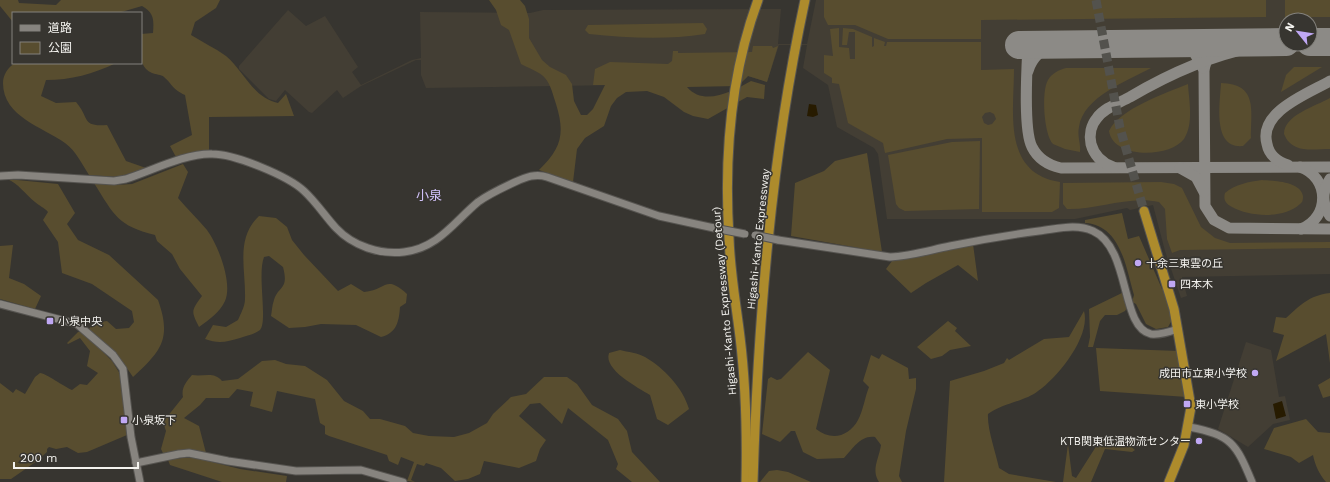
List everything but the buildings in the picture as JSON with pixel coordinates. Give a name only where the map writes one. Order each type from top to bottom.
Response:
[{"type":"highway","name":"Higashi-Kanto Expressway (Detour)","points":[[746,482],[747,435],[743,366],[729,240],[728,154],[737,76],[743,48],[758,0]]},
{"type":"highway","name":"Higashi-Kanto Expressway","points":[[753,482],[758,367],[771,220],[787,92],[805,0]]},
{"type":"highway","points":[[1144,211],[1169,292],[1178,329],[1191,407],[1189,427],[1184,445],[1169,482]]},
{"type":"street","points":[[0,176],[18,175],[114,181],[126,179],[199,155],[213,154],[231,156],[299,187],[346,237],[368,248],[386,252],[406,252],[428,246],[443,236],[478,202],[526,177],[537,175],[547,177],[658,216],[778,240],[890,257],[908,256],[991,238],[1068,227],[1082,227],[1098,234],[1113,248],[1133,316],[1140,327],[1152,334],[1178,329]]},
{"type":"street","points":[[0,304],[76,324],[87,331],[119,363],[126,378],[132,437],[140,482]]},
{"type":"street","points":[[1189,427],[1211,431],[1227,439],[1242,458],[1252,482]]},
{"type":"street","points":[[136,463],[189,453],[228,461],[296,471],[361,470],[403,482]]},
{"type":"shaded area","points":[[816,0],[1330,0],[1330,274],[1182,277],[1187,296],[1181,298],[1165,251],[1153,205],[1130,210],[1127,208],[1075,219],[887,219],[878,154],[874,148],[837,127],[828,85],[803,68],[807,45],[779,45],[767,82],[748,76],[738,86],[683,84],[426,88],[421,75],[421,60],[416,60],[361,86],[343,98],[337,90],[312,113],[285,90],[276,101],[269,99],[239,69],[239,66],[288,10],[306,26],[325,16],[358,67],[352,72],[361,85],[412,60],[421,58],[420,12],[530,13],[543,10],[781,9],[778,44],[807,44]]},
{"type":"shaded area","points":[[809,104],[816,105],[818,115],[813,117],[807,116]]},
{"type":"shaded area","name":"成田市立東小学校","points":[[1246,342],[1271,350],[1279,397],[1285,396],[1290,420],[1273,424],[1248,447],[1218,429]]},
{"type":"shaded area","points":[[1282,401],[1286,416],[1276,419],[1273,404]]},
{"type":"green space","points":[[0,0],[18,0],[19,3],[56,5],[61,0],[220,0],[216,8],[195,22],[191,35],[226,56],[262,96],[278,103],[286,94],[294,116],[209,117],[209,151],[176,157],[170,146],[192,135],[185,95],[175,89],[163,76],[152,73],[144,66],[142,61],[142,34],[153,33],[153,20],[149,11],[142,6],[121,12],[12,12],[12,21],[0,6]]},
{"type":"green space","points":[[489,0],[520,0],[525,6],[529,19],[529,38],[542,60],[550,67],[566,75],[572,84],[574,101],[581,115],[587,115],[593,109],[605,85],[593,85],[595,69],[610,62],[668,64],[672,61],[673,51],[678,51],[678,53],[752,52],[753,46],[772,46],[773,48],[778,46],[767,82],[748,76],[738,86],[687,87],[694,93],[710,97],[727,93],[751,81],[765,85],[764,99],[747,97],[708,119],[693,116],[684,112],[664,97],[647,91],[626,92],[617,98],[611,106],[604,126],[585,138],[577,149],[573,182],[539,170],[553,154],[560,140],[561,132],[559,114],[547,81],[537,72],[521,64],[509,30],[501,25],[496,10]]},
{"type":"green space","points":[[824,0],[1266,0],[1266,17],[981,20],[981,39],[888,39],[855,25],[828,25],[824,17]]},
{"type":"green space","points":[[1285,0],[1330,0],[1330,17],[1318,17],[1318,12],[1285,12]]},
{"type":"green space","points":[[703,23],[707,29],[705,34],[676,37],[618,37],[589,34],[585,30],[588,25]]},
{"type":"green space","points":[[839,28],[839,47],[849,48],[850,59],[855,59],[855,32],[849,32],[847,45],[842,45],[843,28],[853,29],[872,37],[872,47],[874,46],[874,38],[885,42],[884,46],[886,46],[887,42],[981,42],[981,70],[1014,69],[1013,121],[1015,138],[1020,154],[1028,167],[1041,176],[1060,182],[1059,208],[1052,212],[982,212],[982,138],[947,139],[885,153],[883,143],[848,123],[839,84],[832,83],[832,78],[824,73],[824,55],[833,56],[830,29]],"holes":[[[990,112],[994,114],[996,119],[992,124],[988,125],[984,123],[982,117],[985,113]]]},
{"type":"green space","points":[[14,64],[114,64],[82,76],[46,80],[41,96],[56,103],[76,102],[89,123],[107,125],[126,161],[146,168],[118,177],[89,175],[69,146],[26,120],[17,113],[10,104],[5,95],[3,80],[10,67]]},
{"type":"green space","points":[[1294,67],[1322,67],[1281,92],[1286,75]]},
{"type":"green space","points":[[1066,68],[1151,68],[1119,84],[1097,99],[1089,107],[1082,116],[1079,127],[1078,134],[1080,152],[1065,149],[1053,144],[1047,132],[1044,113],[1046,86],[1052,75]]},
{"type":"green space","points":[[1221,83],[1241,88],[1247,93],[1250,100],[1252,118],[1251,138],[1243,146],[1233,145],[1226,140],[1222,133],[1219,113]]},
{"type":"green space","points":[[1188,84],[1190,112],[1189,126],[1184,139],[1177,145],[1167,150],[1143,153],[1120,147],[1113,140],[1109,131],[1114,123],[1122,116],[1156,97]]},
{"type":"green space","points":[[1330,98],[1330,149],[1310,150],[1298,148],[1292,145],[1284,134],[1285,127],[1289,121],[1302,112]]},
{"type":"green space","points":[[980,141],[979,209],[905,211],[899,208],[896,204],[888,155],[952,142]]},
{"type":"green space","points":[[867,153],[882,252],[791,236],[795,183],[824,171],[835,161]]},
{"type":"green space","points":[[183,164],[188,172],[178,198],[204,226],[216,245],[223,264],[227,284],[227,293],[223,305],[214,316],[199,327],[193,311],[202,296],[180,269],[172,254],[157,241],[155,235],[133,228],[118,218],[94,183],[116,185],[132,184]]},
{"type":"green space","points":[[7,179],[58,184],[75,213],[67,224],[78,240],[109,255],[158,300],[162,313],[164,335],[157,351],[133,377],[120,358],[89,329],[94,323],[107,321],[116,329],[129,328],[134,322],[132,311],[92,284],[62,273],[58,242],[43,220],[48,212],[18,186]]},
{"type":"green space","points":[[1262,180],[1286,183],[1297,187],[1303,196],[1301,203],[1293,209],[1285,212],[1267,215],[1248,213],[1230,206],[1226,202],[1224,198],[1225,193],[1233,187]]},
{"type":"green space","points":[[1161,182],[1174,184],[1182,188],[1201,227],[1215,238],[1230,243],[1330,242],[1330,248],[1180,250],[1172,253],[1167,239],[1165,209],[1159,202],[1136,200],[1078,209],[1067,209],[1063,204],[1063,183]]},
{"type":"green space","points":[[1122,213],[1128,239],[1139,236],[1162,289],[1164,289],[1172,320],[1168,327],[1156,329],[1146,324],[1136,304],[1132,302],[1134,295],[1128,273],[1120,250],[1114,240],[1107,231],[1097,226],[1085,223],[1085,220]]},
{"type":"green space","points":[[259,216],[276,218],[287,227],[292,240],[338,291],[351,284],[364,292],[372,291],[390,284],[400,288],[407,294],[406,303],[400,307],[398,322],[391,333],[381,337],[356,325],[321,324],[289,328],[271,316],[272,306],[276,295],[284,284],[285,274],[283,267],[269,256],[264,257],[262,265],[263,317],[260,330],[250,335],[227,341],[214,342],[205,339],[213,325],[226,327],[238,320],[242,312],[245,299],[244,245],[252,225]]},
{"type":"green space","points":[[973,244],[978,281],[958,265],[911,293],[886,269],[892,261]]},
{"type":"green space","points":[[13,245],[9,278],[24,284],[41,296],[35,309],[0,299],[0,246]]},
{"type":"green space","points":[[1124,292],[1128,306],[1125,311],[1117,315],[1105,315],[1100,321],[1093,347],[1088,347],[1090,337],[1089,309]]},
{"type":"green space","points":[[1330,293],[1330,363],[1326,334],[1276,361],[1284,335],[1273,332],[1276,317],[1286,318],[1301,305],[1316,296]]},
{"type":"green space","points":[[1084,311],[1085,321],[1083,332],[1078,344],[1055,376],[1046,385],[1033,394],[1000,407],[988,414],[990,434],[999,468],[1009,474],[1056,482],[944,482],[950,381],[984,371],[1004,363],[1007,358],[1009,360],[1044,339],[1069,337]]},
{"type":"green space","points":[[948,321],[957,328],[955,331],[971,346],[950,350],[942,356],[931,359],[917,347]]},
{"type":"green space","points":[[78,332],[83,332],[112,361],[120,374],[127,435],[87,452],[78,453],[67,447],[56,449],[49,447],[47,452],[37,461],[11,479],[0,479],[0,383],[13,393],[16,389],[25,394],[35,377],[40,373],[72,390],[80,384],[87,385],[98,373],[87,366],[90,351],[80,338],[68,344],[67,343]]},
{"type":"green space","points":[[1096,348],[1179,351],[1187,397],[1100,391]]},
{"type":"green space","points":[[620,350],[642,356],[659,367],[677,386],[689,409],[668,425],[657,419],[650,395],[623,378],[611,366],[609,353]]},
{"type":"green space","points":[[808,352],[830,370],[816,429],[828,435],[834,436],[845,433],[854,426],[858,420],[869,387],[863,381],[871,355],[879,359],[882,354],[908,368],[909,379],[916,378],[916,389],[906,431],[899,476],[902,482],[879,482],[876,473],[876,464],[881,445],[875,437],[861,440],[844,458],[817,459],[803,452],[795,431],[791,431],[780,442],[762,434],[768,379],[771,377],[777,380],[781,379]]},
{"type":"green space","points":[[275,360],[286,364],[305,366],[327,380],[344,401],[363,411],[370,419],[380,419],[405,426],[413,433],[429,436],[454,437],[469,433],[487,423],[493,414],[511,397],[526,394],[544,377],[567,377],[577,384],[592,405],[618,419],[627,431],[632,452],[660,482],[632,482],[616,469],[618,464],[608,440],[568,408],[562,424],[540,403],[530,404],[519,416],[546,440],[540,449],[536,461],[519,468],[484,461],[480,474],[468,479],[455,481],[441,468],[426,463],[424,466],[417,464],[411,480],[415,482],[407,481],[414,462],[401,457],[398,465],[389,461],[387,455],[325,434],[325,426],[320,423],[315,399],[277,391],[272,412],[250,406],[253,392],[237,389],[229,398],[206,398],[184,418],[199,426],[206,453],[164,455],[161,449],[166,431],[163,422],[183,397],[183,388],[192,375],[212,375],[216,376],[222,381],[238,379],[262,361]]},
{"type":"green space","points":[[1330,378],[1330,396],[1323,398],[1318,385]]},
{"type":"green space","points":[[1306,419],[1318,432],[1330,433],[1330,482],[1326,482],[1321,476],[1313,455],[1299,463],[1291,457],[1264,449],[1274,428]]},
{"type":"green space","points":[[1104,440],[1128,444],[1135,450],[1132,452],[1105,449],[1091,482],[1063,482],[1068,444],[1072,476],[1076,478],[1097,445]]},
{"type":"green space","points":[[196,458],[240,469],[287,476],[286,482],[222,482],[170,465],[168,460]]},
{"type":"green space","points":[[777,470],[788,472],[811,482],[760,482],[769,471]]},
{"type":"taxiway","points":[[1278,42],[1249,42],[1224,45],[1215,51],[1208,59],[1204,71],[1205,206],[1214,220],[1229,228],[1330,229]]},
{"type":"taxiway","points":[[1178,43],[1194,52],[1203,68]]},
{"type":"taxiway","points":[[1028,71],[1035,57],[1047,48],[1057,44]]},
{"type":"taxiway","points":[[1028,45],[1026,98],[1029,139],[1037,155],[1052,165],[1061,168],[1330,167]]},
{"type":"taxiway","points":[[1113,167],[1099,158],[1094,152],[1090,141],[1092,127],[1100,114],[1174,73],[1221,55],[1254,47]]},
{"type":"taxiway","points":[[1288,165],[1274,158],[1268,148],[1266,133],[1270,122],[1286,105],[1330,81]]},
{"type":"taxiway","points":[[1300,167],[1310,172],[1317,179],[1323,198],[1317,216],[1311,224],[1301,229]]},
{"type":"taxiway","points":[[1180,168],[1196,177],[1204,192]]},
{"type":"taxiway","points":[[1330,179],[1324,193],[1324,202],[1330,216]]},
{"type":"runway","points":[[1019,45],[1278,42]]},
{"type":"runway","points":[[1318,42],[1330,42]]},
{"type":"tunnel","points":[[1096,0],[1120,128],[1144,211]]},
{"type":"place","name":"十余三東雲の丘","points":[[1138,263]]},
{"type":"place","name":"四本木","points":[[1172,284]]},
{"type":"place","name":"小泉中央","points":[[50,321]]},
{"type":"place","name":"成田市立東小学校","points":[[1255,373]]},
{"type":"place","name":"東小学校","points":[[1187,404]]},
{"type":"place","name":"小泉坂下","points":[[124,420]]},
{"type":"place","name":"KTB関東低温物流センター","points":[[1199,441]]},
{"type":"district","name":"小泉","points":[[429,195]]}]
